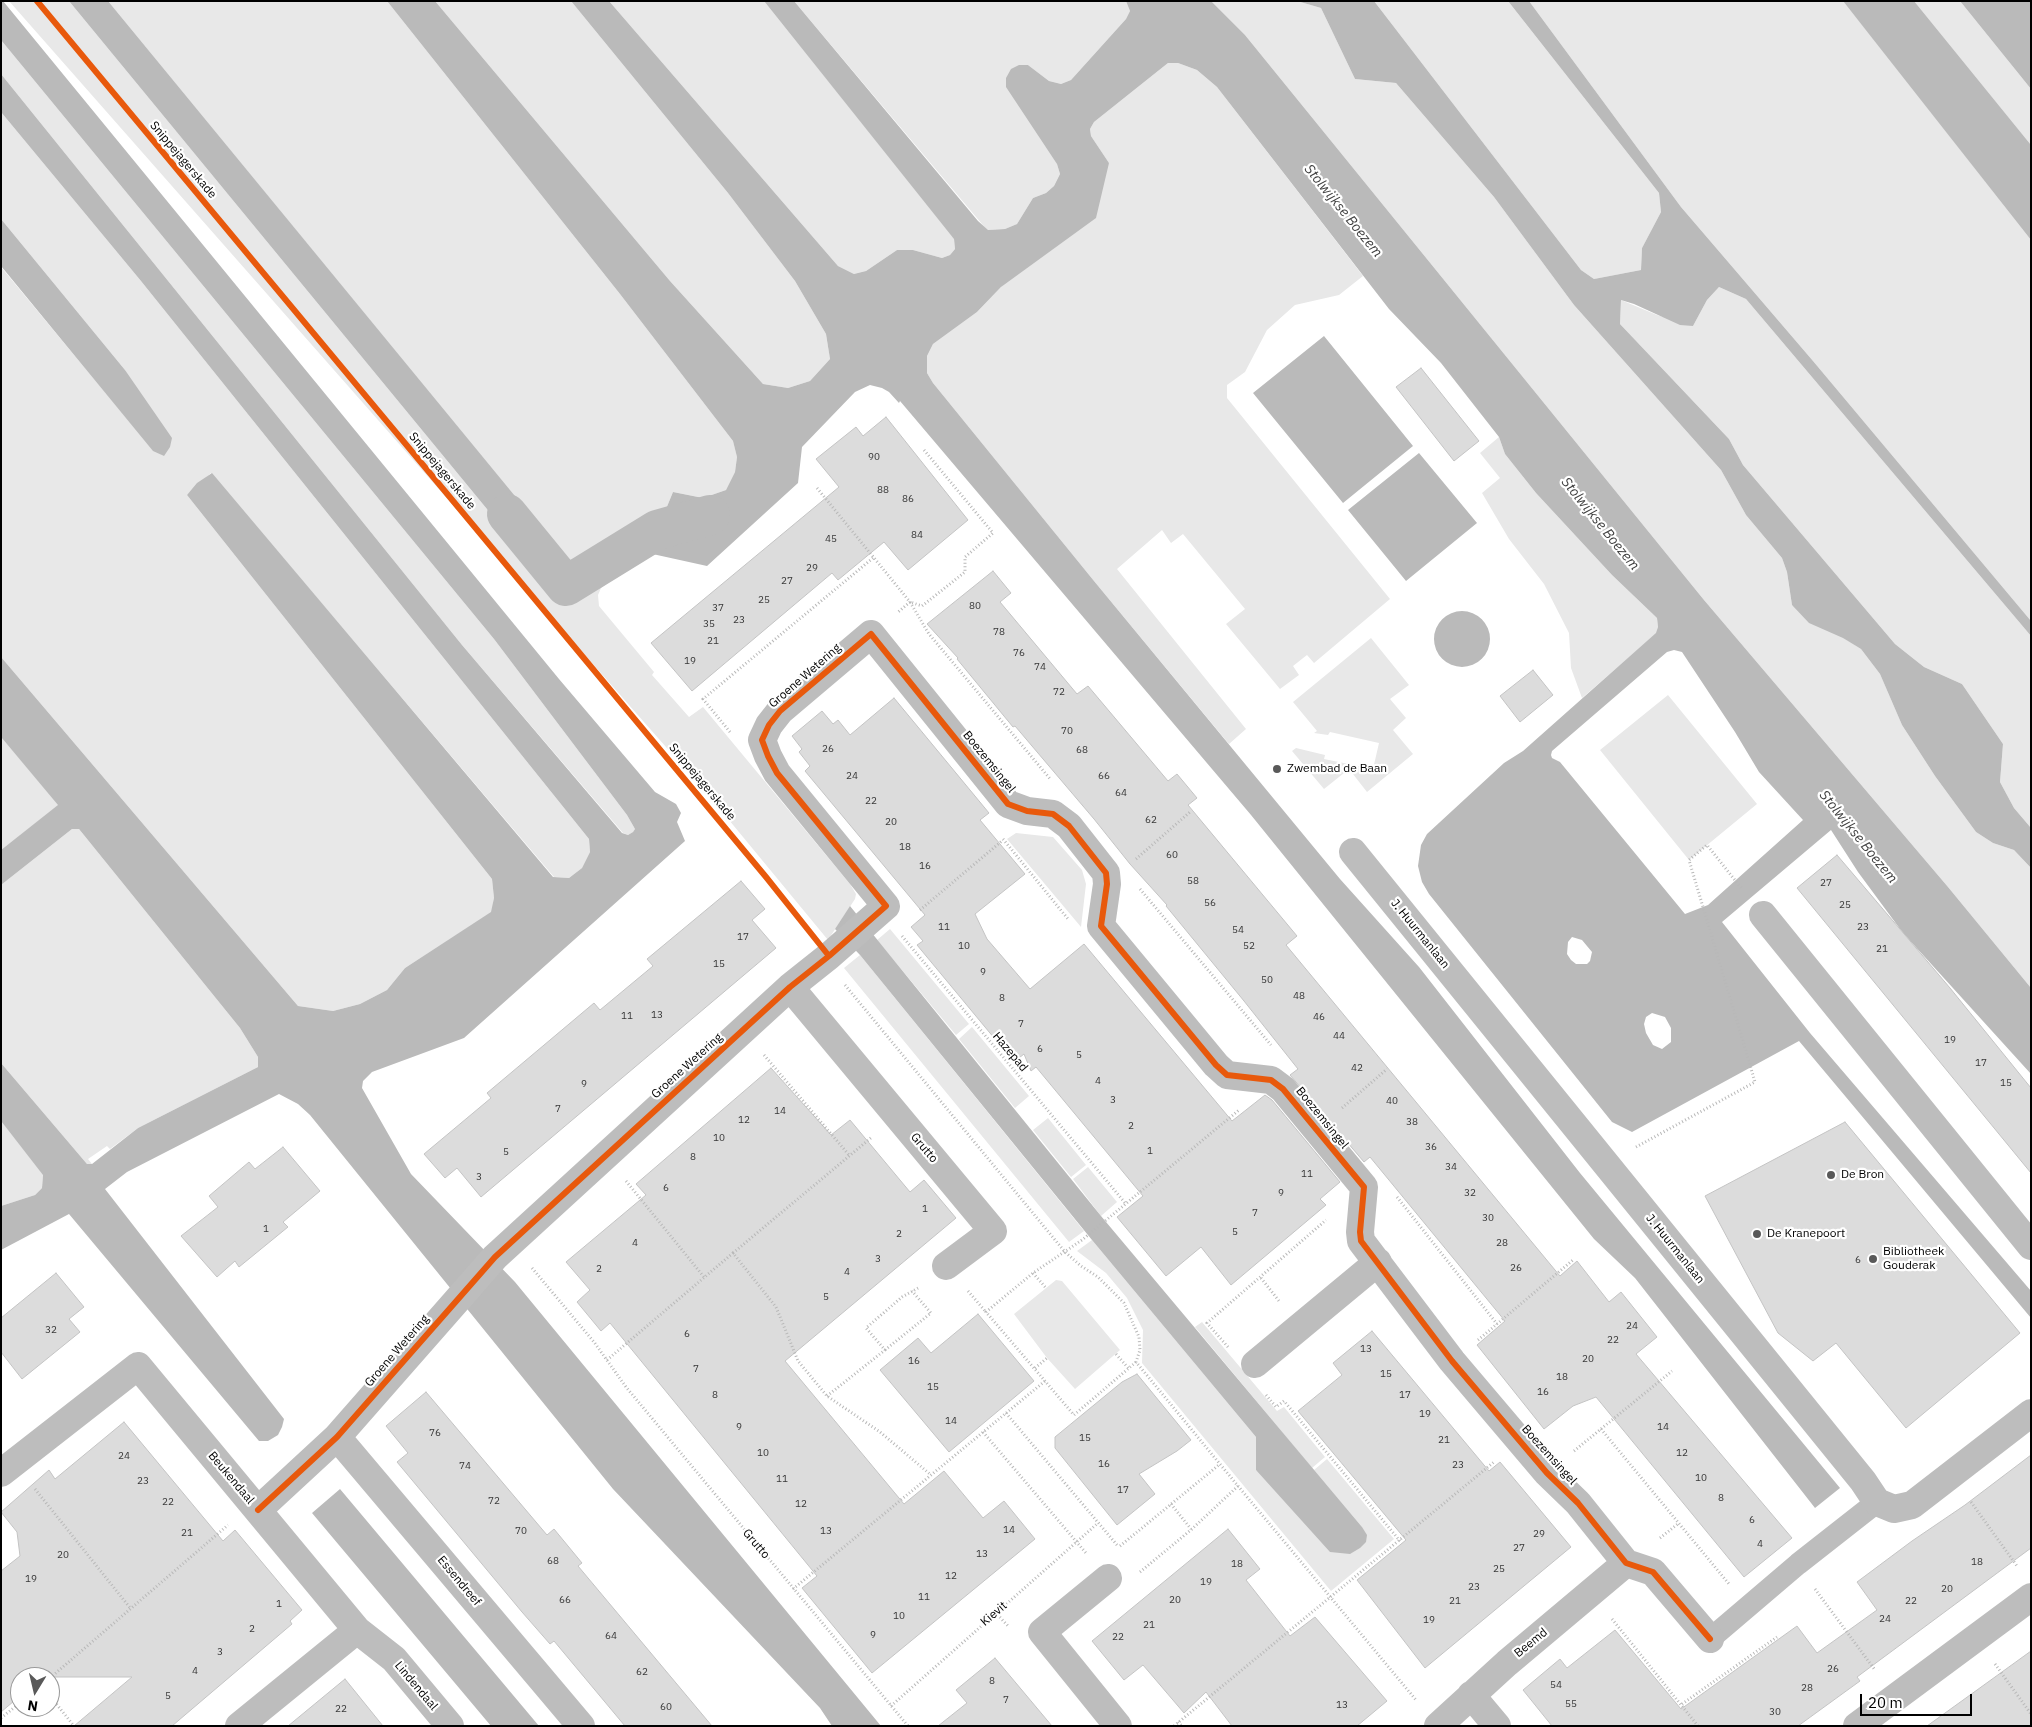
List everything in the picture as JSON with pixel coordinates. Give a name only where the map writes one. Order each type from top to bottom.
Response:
[{"type":"street","name":"Groene Wetering","points":[[762,740],[769,725],[780,711],[871,634]]},
{"type":"street","name":"Boezemsingel","points":[[871,634],[1008,804],[1026,811],[1053,814],[1069,826],[1106,873],[1107,884],[1101,926],[1216,1064],[1227,1075],[1271,1080],[1283,1089],[1364,1187],[1361,1241],[1452,1361],[1547,1473],[1578,1504],[1626,1563]]},
{"type":"street","points":[[762,740],[777,772],[886,906],[878,914]]},
{"type":"street","name":"J. Huurmanlaan","points":[[1353,852],[1863,1481],[1877,1502]]},
{"type":"street","name":"Groene Wetering","points":[[255,1508],[337,1436],[503,1249],[790,987],[878,914]]},
{"type":"street","points":[[1763,915],[2031,1246]]},
{"type":"street","name":"Grutto","points":[[790,987],[993,1231],[946,1266]]},
{"type":"street","points":[[1255,1364],[1378,1262]]},
{"type":"street","name":"Beukendaal","points":[[8,1468],[138,1366],[356,1630]]},
{"type":"street","points":[[1877,1502],[1894,1509],[1912,1505],[2031,1413]]},
{"type":"street","name":"Essendreef","points":[[337,1436],[581,1726]]},
{"type":"street","points":[[1626,1563],[1653,1572],[1710,1639]]},
{"type":"street","name":"Beemd","points":[[1438,1726],[1471,1695],[1626,1563]]},
{"type":"street","points":[[1108,1578],[1042,1632],[1118,1726]]},
{"type":"street","points":[[1857,1726],[2031,1596]]},
{"type":"street","points":[[239,1726],[356,1630]]},
{"type":"street","name":"Lindendaal","points":[[356,1630],[394,1658],[450,1726]]},
{"type":"street","points":[[1471,1695],[1497,1726]]},
{"type":"lane","points":[[1710,1639],[1798,1564],[1877,1502]]},
{"type":"path","points":[[910,602],[922,606],[965,572],[965,557],[993,533],[924,450]]},
{"type":"path","points":[[817,488],[910,602],[929,634],[1069,802],[1053,814]]},
{"type":"path","points":[[762,740],[733,735],[703,699],[874,558]]},
{"type":"path","points":[[871,634],[910,602]]},
{"type":"path","points":[[919,910],[1003,840],[1008,804]]},
{"type":"path","points":[[1131,862],[1190,812]]},
{"type":"path","points":[[1003,840],[1070,921]]},
{"type":"path","points":[[1605,1163],[1755,1082],[1689,860],[1707,846],[1763,915]]},
{"type":"path","points":[[827,958],[1065,1252],[1080,1266],[1098,1277],[1124,1303],[1139,1336],[1140,1350],[1136,1362],[1074,1415],[986,1312],[1034,1273],[1065,1252],[1082,1240],[1111,1216]]},
{"type":"path","points":[[743,1030],[850,1155]]},
{"type":"path","points":[[1316,1129],[1387,1069]]},
{"type":"path","points":[[607,1360],[733,1252],[897,1116]]},
{"type":"path","points":[[606,1156],[704,1277]]},
{"type":"path","points":[[1364,1187],[1379,1176],[1496,1324]]},
{"type":"path","points":[[733,1252],[776,1307],[798,1361],[828,1396],[880,1432],[931,1475]]},
{"type":"path","points":[[1452,1361],[1573,1260]]},
{"type":"path","points":[[885,1350],[866,1328],[902,1297],[921,1286],[946,1266]]},
{"type":"path","points":[[1034,1273],[1046,1288]]},
{"type":"path","points":[[828,1396],[930,1313],[912,1291]]},
{"type":"path","points":[[1116,1354],[1129,1369]]},
{"type":"path","points":[[1035,1368],[1047,1358]]},
{"type":"path","points":[[1136,1362],[1419,1703]]},
{"type":"path","points":[[1547,1473],[1672,1371]]},
{"type":"path","points":[[793,1589],[1045,1381]]},
{"type":"path","points":[[1006,1414],[1119,1547],[1220,1464]]},
{"type":"path","points":[[1601,1429],[1749,1607]]},
{"type":"path","points":[[984,1432],[1108,1578],[1140,1572],[1192,1529],[1238,1486]]},
{"type":"path","points":[[1174,1726],[1520,1442]]},
{"type":"path","points":[[8,1468],[132,1609]]},
{"type":"path","points":[[1949,1476],[1968,1498],[2019,1569]]},
{"type":"path","points":[[1171,1504],[1192,1529]]},
{"type":"path","points":[[60,1670],[255,1508]]},
{"type":"path","points":[[1798,1564],[1894,1697]]},
{"type":"path","points":[[1591,1594],[1698,1726]]},
{"type":"path","points":[[1682,1704],[1777,1637]]},
{"type":"path","points":[[1976,1637],[2031,1714]]},
{"type":"path","points":[[60,1708],[74,1726]]},
{"type":"path","points":[[1178,1722],[1182,1726]]},
{"type":"shaded area","points":[[9,1],[69,1],[533,565],[555,546],[108,1],[387,1],[620,294],[733,441],[737,457],[735,472],[726,490],[703,498],[673,492],[648,553],[601,588],[598,595],[599,606],[654,672],[652,675],[689,717],[703,707],[850,884],[856,894],[855,899],[828,940],[710,797]]},
{"type":"shaded area","points":[[435,1],[571,1],[728,193],[795,281],[826,334],[830,359],[810,381],[788,388],[763,384],[670,281]]},
{"type":"shaded area","points":[[609,1],[764,1],[954,238],[955,249],[950,255],[942,258],[913,250],[897,250],[866,271],[854,274],[838,266]]},
{"type":"shaded area","points":[[794,1],[1126,1],[1130,11],[1126,19],[1071,80],[1061,84],[1049,81],[1028,65],[1060,174],[1054,186],[1046,193],[1033,198],[1017,224],[1005,229],[987,230]]},
{"type":"shaded area","points":[[1211,1],[1297,1],[1321,8],[1355,79],[1396,83],[1494,197],[1574,305],[1721,470],[1746,515],[1782,558],[1787,572],[1792,605],[1861,649],[1880,674],[1902,725],[1935,776],[1976,832],[1993,843],[2014,850],[2031,868],[2031,988],[1948,887],[1704,600],[1245,35]]},
{"type":"shaded area","points":[[1374,1],[1508,1],[1659,193],[1661,212],[1642,248],[1641,270],[1594,279],[1581,270]]},
{"type":"shaded area","points":[[1529,1],[1843,1],[2031,240],[2031,621],[1681,207]]},
{"type":"shaded area","points":[[1914,1],[1960,1],[2031,89],[2031,145]]},
{"type":"shaded area","points":[[1,40],[494,639],[627,815],[635,829],[633,832],[628,835],[623,833],[462,645],[1,74]]},
{"type":"shaded area","points":[[1168,63],[1178,63],[1197,70],[1217,87],[1363,276],[1339,295],[1295,305],[1267,330],[1245,372],[1227,385],[1227,398],[1390,599],[1314,663],[1307,655],[1293,666],[1299,675],[1280,689],[1226,624],[1245,609],[1183,534],[1171,543],[1162,530],[1117,569],[1246,729],[1229,744],[1094,581],[933,383],[927,373],[927,356],[933,344],[977,312],[1109,163],[1091,136],[1090,129],[1094,122]]},
{"type":"shaded area","points":[[1,112],[141,281],[589,839],[590,852],[582,868],[569,878],[554,877],[211,473],[187,495],[492,879],[494,898],[492,912],[405,968],[387,990],[360,1004],[333,1011],[298,1006],[1,657],[1,267],[153,450],[164,456],[125,370],[1,219]]},
{"type":"shaded area","points":[[1719,287],[1746,299],[2031,636],[2031,828],[2014,808],[2000,782],[2003,744],[1962,684],[1924,667],[1895,644],[1743,465],[1729,439],[1620,324],[1621,300],[1657,315],[1693,326],[1707,300]]},
{"type":"shaded area","points":[[1499,437],[1505,454],[1536,493],[1612,575],[1657,618],[1657,633],[1582,698],[1571,668],[1569,633],[1544,584],[1509,539],[1482,493],[1500,478],[1480,453]]},
{"type":"shaded area","points":[[1371,638],[1409,685],[1390,699],[1406,718],[1393,730],[1413,754],[1367,792],[1349,769],[1324,789],[1292,751],[1296,748],[1325,755],[1324,759],[1373,769],[1379,743],[1330,732],[1328,735],[1314,733],[1317,731],[1293,702]]},
{"type":"shaded area","points":[[1668,695],[1757,804],[1689,860],[1600,750]]},
{"type":"shaded area","points":[[1,737],[59,805],[1,850]]},
{"type":"shaded area","points":[[72,829],[79,829],[240,1028],[258,1057],[258,1067],[138,1128],[110,1149],[107,1146],[88,1159],[92,1164],[87,1164],[1,1063],[1,885]]},
{"type":"shaded area","points":[[1016,833],[1053,837],[1082,870],[1086,884],[1081,927],[1007,839]]},
{"type":"shaded area","points":[[890,929],[969,1024],[956,1035],[877,940]]},
{"type":"shaded area","points":[[860,955],[1084,1231],[1069,1242],[844,968]]},
{"type":"shaded area","points":[[972,1027],[1029,1096],[1015,1108],[959,1039]]},
{"type":"shaded area","points":[[1048,1118],[1086,1165],[1071,1177],[1033,1130]]},
{"type":"shaded area","points":[[1,1121],[43,1174],[42,1188],[35,1195],[1,1206]]},
{"type":"shaded area","points":[[1088,1167],[1117,1202],[1101,1216],[1073,1179]]},
{"type":"shaded area","points":[[1092,1240],[1256,1437],[1256,1470],[1362,1527],[1314,1470],[1327,1459],[1394,1539],[1331,1591],[1142,1363],[1143,1330],[1127,1298],[1106,1273],[1077,1251]]},
{"type":"shaded area","points":[[1056,1280],[1062,1281],[1120,1350],[1075,1389],[1047,1358],[1014,1314]]},
{"type":"shaded area","points":[[1202,1322],[1277,1411],[1284,1407],[1325,1457],[1312,1468],[1195,1327]]},
{"type":"water","points":[[1,1],[3,1],[559,679],[655,792],[676,804],[681,813],[677,822],[685,841],[464,1038],[372,1072],[363,1081],[362,1088],[411,1174],[515,1282],[881,1726],[832,1726],[820,1708],[613,1489],[310,1115],[298,1104],[279,1094],[127,1172],[105,1189],[284,1419],[278,1435],[268,1441],[259,1441],[69,1214],[1,1250],[1,1206],[35,1195],[42,1188],[43,1175],[1,1121],[1,1063],[87,1164],[92,1164],[138,1128],[258,1067],[258,1057],[240,1028],[79,829],[72,829],[1,885],[1,850],[58,805],[1,737],[1,657],[298,1006],[333,1011],[360,1004],[387,990],[405,968],[491,912],[494,898],[492,879],[187,495],[197,483],[212,473],[553,877],[569,878],[582,868],[590,852],[589,839],[141,281],[1,112],[1,74],[462,645],[622,833],[628,835],[635,829],[627,815],[494,639],[1,40]]},
{"type":"water","points":[[69,1],[108,1],[556,546],[533,565]]},
{"type":"water","name":"Stolwijkse Boezem","points":[[387,1],[435,1],[670,281],[763,384],[788,388],[810,381],[830,359],[826,334],[795,281],[728,193],[571,1],[609,1],[838,266],[854,274],[866,271],[897,250],[913,250],[942,258],[950,255],[955,249],[954,239],[764,1],[794,1],[978,221],[988,230],[1005,229],[1017,224],[1033,198],[1046,193],[1054,186],[1060,174],[1057,164],[1006,87],[1006,78],[1011,69],[1019,65],[1028,65],[1049,81],[1061,84],[1071,80],[1126,19],[1130,11],[1126,1],[1211,1],[1245,35],[1704,600],[1948,887],[2031,988],[2031,1074],[1903,933],[1858,872],[1831,830],[1722,922],[1810,1033],[2031,1291],[2031,1318],[1799,1041],[1632,1132],[1612,1122],[1429,894],[1422,882],[1418,866],[1421,845],[1427,834],[1504,763],[1523,751],[1656,633],[1658,627],[1657,618],[1612,575],[1536,493],[1505,454],[1499,437],[1441,363],[1389,309],[1217,87],[1197,70],[1178,63],[1168,63],[1094,122],[1090,129],[1091,136],[1109,163],[1096,218],[1001,287],[977,312],[933,344],[927,356],[927,373],[933,383],[1094,581],[1340,879],[1419,967],[1580,1173],[1840,1488],[1815,1508],[1635,1278],[1594,1239],[1251,815],[900,401],[899,403],[889,392],[882,388],[870,385],[855,392],[802,447],[798,483],[707,566],[648,553],[673,492],[703,498],[726,490],[735,472],[737,457],[733,441],[620,294]],"holes":[[[1674,650],[1682,652],[1759,772],[1803,820],[1708,905],[1685,914],[1560,762],[1552,758],[1551,755],[1552,751],[1667,652]],[[1572,937],[1582,940],[1592,952],[1590,961],[1587,964],[1576,964],[1571,960],[1567,954],[1568,942]],[[1652,1013],[1665,1017],[1671,1028],[1671,1042],[1662,1049],[1653,1045],[1646,1033],[1644,1024],[1646,1017]]]},
{"type":"water","points":[[1297,1],[1374,1],[1581,270],[1594,279],[1641,270],[1642,248],[1661,212],[1659,193],[1508,1],[1529,1],[1681,207],[2031,621],[2031,636],[1746,299],[1719,287],[1707,300],[1693,326],[1680,325],[1621,300],[1620,324],[1729,439],[1743,465],[1895,644],[1924,667],[1962,684],[2003,744],[2000,782],[2014,808],[2031,828],[2031,868],[2014,850],[1993,843],[1976,832],[1935,776],[1902,725],[1880,674],[1861,649],[1843,638],[1809,623],[1792,605],[1787,572],[1782,558],[1746,515],[1721,470],[1574,305],[1494,197],[1396,83],[1355,79],[1321,8]]},
{"type":"water","points":[[1843,1],[1914,1],[2031,145],[2031,240]]},
{"type":"water","points":[[1960,1],[2031,1],[2031,89]]},
{"type":"water","points":[[1,219],[125,370],[172,438],[170,447],[164,456],[153,451],[1,266]]},
{"type":"water","points":[[1324,336],[1413,446],[1343,503],[1253,393]]},
{"type":"water","points":[[1419,453],[1477,523],[1406,581],[1348,510]]},
{"type":"water","points":[[1456,611],[1468,611],[1478,615],[1486,623],[1490,639],[1486,655],[1478,663],[1468,667],[1456,667],[1446,663],[1438,655],[1434,645],[1434,633],[1438,623],[1446,615]]},
{"type":"water","points":[[850,906],[1101,1216],[1362,1527],[1367,1535],[1366,1542],[1360,1548],[1350,1554],[1330,1552],[1256,1470],[1256,1437],[1092,1240],[860,955],[835,929]]},
{"type":"water","points":[[340,1489],[539,1726],[491,1726],[312,1513]]},
{"type":"building","points":[[1421,368],[1479,441],[1454,461],[1396,387]]},
{"type":"building","points":[[886,417],[968,520],[908,570],[884,542],[838,580],[832,573],[692,691],[651,643],[839,487],[816,459],[856,427],[863,436]]},
{"type":"building","points":[[993,571],[1011,593],[1000,602],[1077,694],[1088,686],[1168,781],[1177,774],[1197,798],[1188,805],[1297,936],[1286,945],[1560,1276],[1577,1261],[1609,1302],[1621,1292],[1657,1337],[1636,1354],[1792,1538],[1744,1577],[1596,1397],[1573,1406],[1544,1429],[1477,1345],[1505,1321],[1370,1157],[1364,1162],[1290,1075],[1298,1069],[1167,905],[1130,864],[1015,726],[1013,727],[958,658],[927,624]]},
{"type":"building","points":[[1533,670],[1553,695],[1520,722],[1500,696]]},
{"type":"building","points":[[894,698],[989,813],[980,820],[1025,874],[975,914],[987,939],[1030,989],[1084,944],[1232,1121],[1265,1095],[1272,1100],[1340,1182],[1320,1199],[1326,1205],[1231,1285],[1201,1247],[1166,1276],[1117,1217],[1143,1196],[1036,1067],[1031,1071],[1024,1054],[1014,1062],[917,945],[923,941],[911,927],[925,915],[805,771],[810,766],[799,752],[802,749],[792,736],[822,711],[833,724],[838,720],[850,735]]},
{"type":"building","points":[[1837,855],[1950,988],[2031,1088],[2031,1173],[1797,888]]},
{"type":"building","points":[[741,881],[765,909],[752,920],[776,948],[481,1197],[457,1168],[445,1178],[424,1154],[491,1098],[487,1093],[594,1003],[600,1010],[653,966],[647,959]]},
{"type":"building","points":[[771,1068],[831,1135],[850,1120],[910,1192],[924,1180],[956,1218],[785,1361],[904,1504],[944,1471],[983,1518],[1004,1501],[1035,1539],[872,1673],[802,1588],[817,1576],[610,1323],[601,1331],[577,1302],[590,1290],[566,1262],[646,1195],[636,1184]]},
{"type":"building","points":[[1845,1122],[2020,1333],[1906,1428],[1836,1343],[1813,1361],[1778,1333],[1705,1196]]},
{"type":"building","points":[[283,1147],[320,1191],[283,1222],[288,1227],[239,1267],[235,1261],[217,1277],[181,1236],[218,1207],[209,1196],[249,1162],[255,1169]]},
{"type":"building","points":[[56,1273],[84,1307],[69,1319],[80,1332],[22,1379],[1,1352],[1,1318]]},
{"type":"building","points":[[978,1314],[1034,1381],[949,1452],[880,1370],[918,1338],[931,1353]]},
{"type":"building","points":[[1372,1331],[1489,1471],[1500,1462],[1571,1547],[1425,1668],[1357,1580],[1406,1540],[1298,1411],[1342,1375],[1333,1363]]},
{"type":"building","points":[[1137,1374],[1191,1440],[1177,1451],[1139,1474],[1155,1494],[1117,1525],[1055,1448],[1055,1437],[1122,1382]]},
{"type":"building","points":[[426,1392],[547,1535],[554,1529],[582,1563],[578,1566],[712,1726],[625,1726],[554,1641],[550,1644],[522,1612],[397,1462],[408,1453],[386,1426]]},
{"type":"building","points":[[124,1422],[223,1541],[235,1530],[302,1610],[290,1621],[292,1624],[172,1726],[74,1726],[132,1677],[60,1677],[60,1667],[10,1667],[10,1704],[1,1712],[1,1571],[20,1556],[17,1532],[1,1512],[49,1470],[55,1479]]},
{"type":"building","points":[[2031,1455],[2031,1548],[1857,1677],[1860,1681],[1798,1726],[1552,1726],[1523,1690],[1560,1659],[1567,1668],[1615,1630],[1681,1709],[1797,1626],[1817,1653],[1877,1610],[1857,1582]]},
{"type":"building","points":[[1228,1529],[1260,1569],[1246,1580],[1290,1636],[1315,1617],[1387,1701],[1357,1726],[1232,1726],[1206,1692],[1184,1713],[1143,1665],[1124,1680],[1092,1641]]},
{"type":"building","points":[[2031,1651],[2031,1726],[1927,1726],[1977,1690]]},
{"type":"building","points":[[995,1658],[1052,1726],[938,1726],[967,1703],[956,1690]]},
{"type":"building","points":[[345,1679],[383,1726],[288,1726]]},
{"type":"waterway","points":[[507,514],[566,586],[657,530],[710,515]]},
{"type":"cycle path","name":"Snippejagerskade","points":[[37,1],[766,877],[829,956]]},
{"type":"cycle path","points":[[258,1510],[337,1437],[495,1257],[790,987],[886,906],[777,773],[762,740],[769,725],[780,711],[871,634],[1008,804],[1027,811],[1053,814],[1069,826],[1106,873],[1107,884],[1101,926],[1216,1065],[1227,1075],[1271,1080],[1283,1089],[1364,1187],[1361,1241],[1452,1361],[1547,1473],[1578,1503],[1626,1563],[1653,1572],[1710,1639]]},
{"type":"place","name":"Zwembad de Baan","points":[[1277,769]]},
{"type":"place","name":"De Bron","points":[[1831,1175]]},
{"type":"place","name":"De Kranepoort","points":[[1757,1234]]},
{"type":"place","name":"Bibliotheek Gouderak","points":[[1873,1259]]}]
